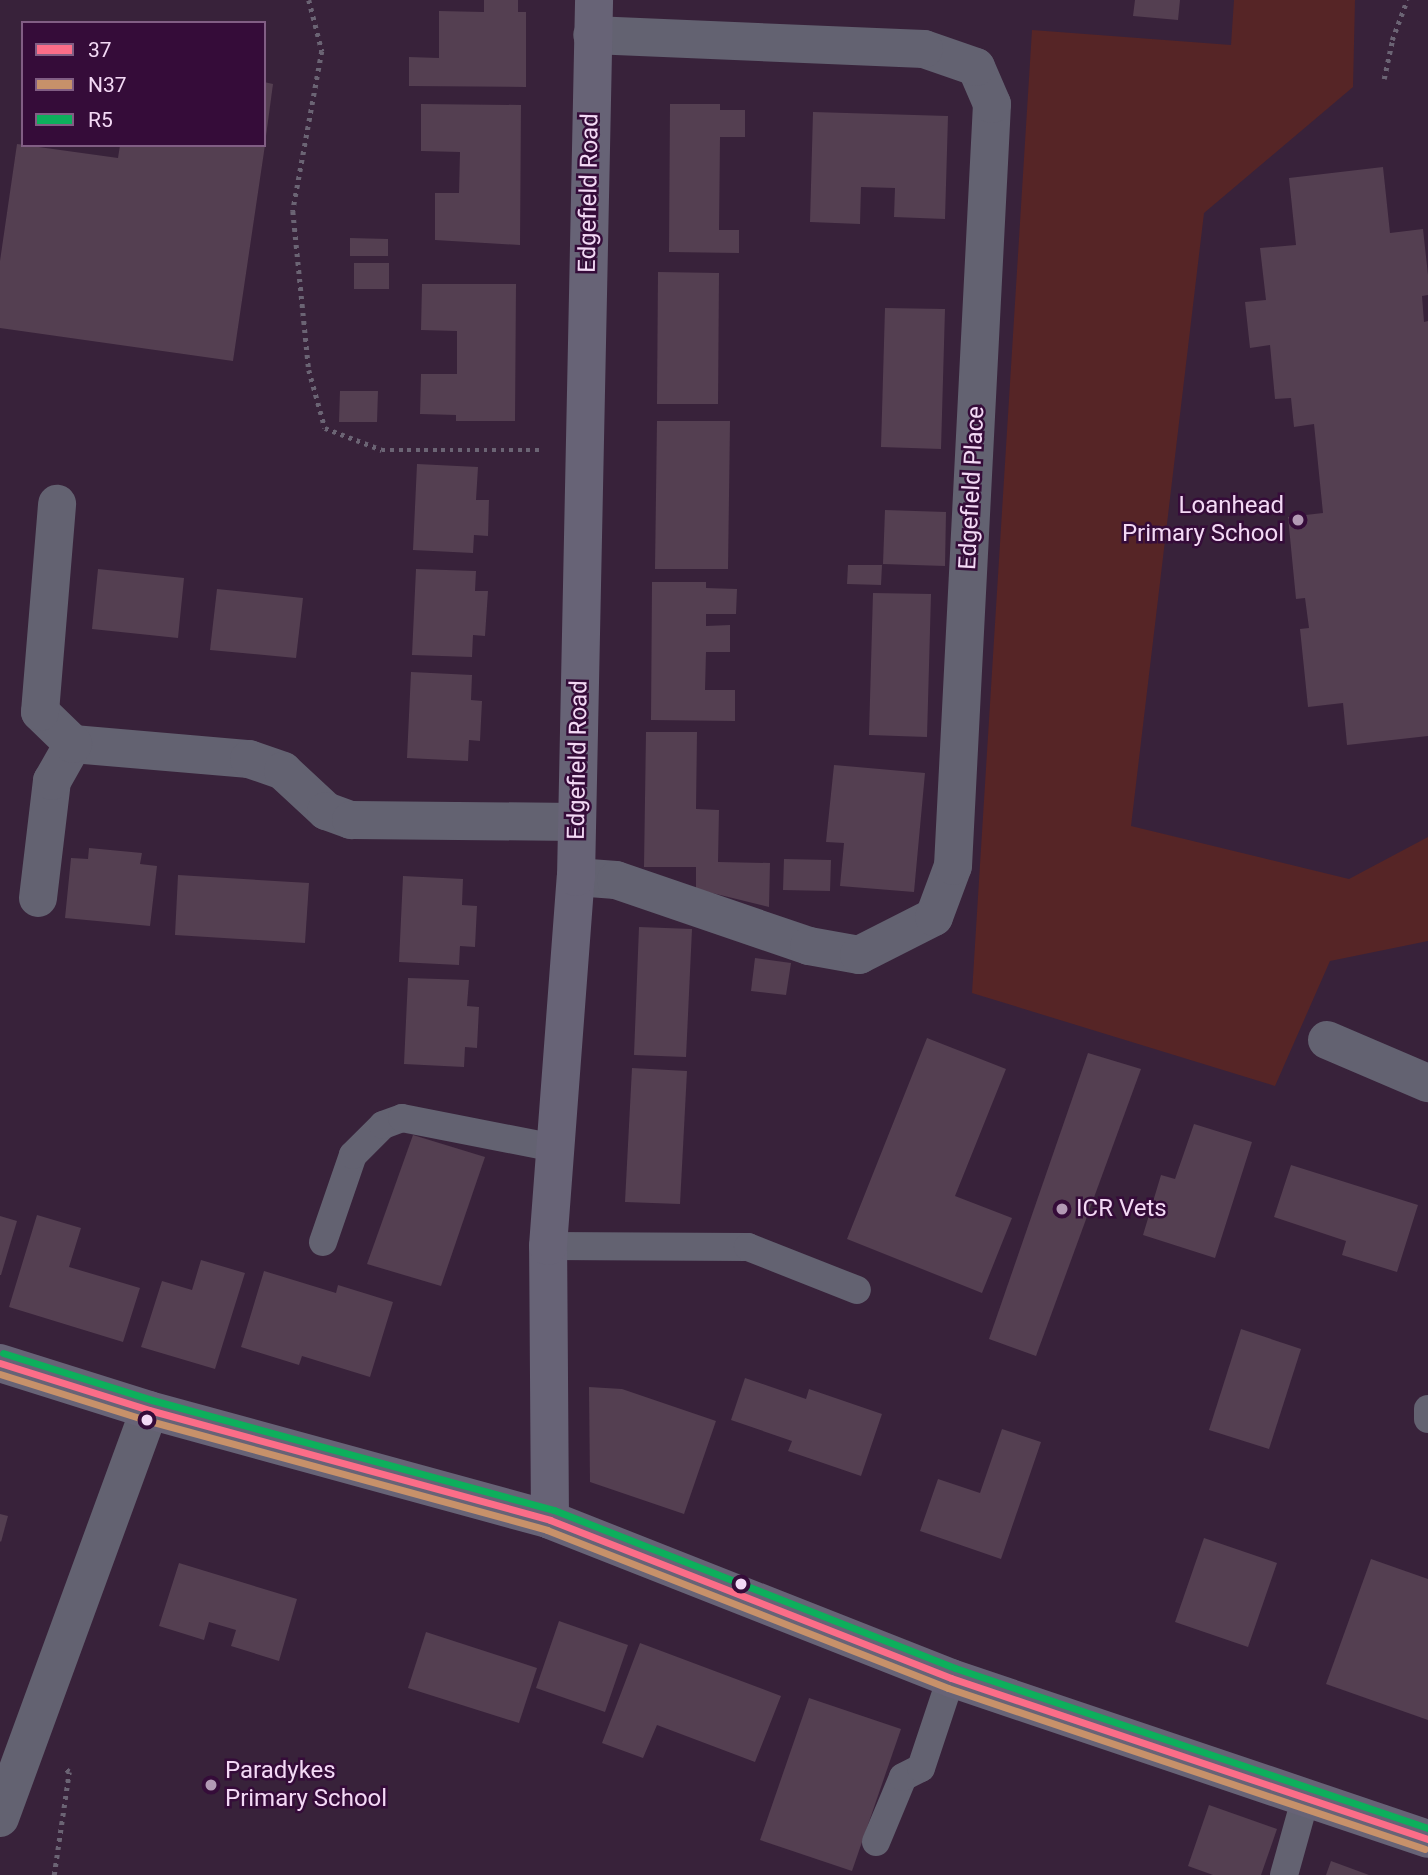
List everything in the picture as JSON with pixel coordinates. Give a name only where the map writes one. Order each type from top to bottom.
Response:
[{"type":"main road","name":"Edgefield Road","points":[[550,1520],[548,1247],[576,877],[593,17]]},
{"type":"main road","points":[[0,1363],[149,1410],[550,1520],[951,1678],[1428,1839]]},
{"type":"street","name":"Edgefield Place","points":[[576,877],[615,880],[809,946],[859,955],[934,917],[953,866],[992,104],[976,67],[924,49],[593,17]]},
{"type":"street","points":[[57,504],[40,712],[73,744],[249,759],[284,771],[326,811],[351,820],[577,822]]},
{"type":"street","points":[[38,898],[52,781],[73,744]]},
{"type":"street","points":[[1326,1040],[1428,1083]]},
{"type":"street","points":[[0,1818],[149,1410]]},
{"type":"lane","points":[[323,1242],[353,1155],[383,1125],[402,1118],[428,1121],[555,1148]]},
{"type":"lane","points":[[548,1247],[748,1247],[858,1290]]},
{"type":"lane","points":[[1428,1409],[1428,1419]]},
{"type":"lane","points":[[876,1842],[903,1777],[921,1768],[951,1678]]},
{"type":"lane","points":[[1284,1875],[1306,1796]]},
{"type":"path","points":[[309,0],[322,51],[293,211],[309,370],[325,428],[382,450],[584,450]]},
{"type":"path","points":[[1384,79],[1392,40],[1407,0]]},
{"type":"path","points":[[28,1741],[69,1772],[54,1875]]},
{"type":"shaded area","points":[[1234,0],[1355,0],[1353,87],[1204,213],[1131,826],[1349,879],[1428,837],[1428,941],[1330,961],[1275,1086],[972,993],[1032,30],[1231,45]]},
{"type":"building","points":[[484,0],[518,0],[518,12],[526,12],[526,87],[409,86],[409,57],[439,58],[439,11],[484,12]]},
{"type":"building","points":[[1135,0],[1180,0],[1178,20],[1133,16]]},
{"type":"building","points":[[266,82],[273,84],[266,136]]},
{"type":"building","points":[[421,104],[521,105],[520,245],[435,240],[435,193],[459,193],[460,152],[421,151]]},
{"type":"building","points":[[670,104],[720,104],[720,110],[745,110],[745,137],[720,137],[719,230],[739,230],[739,253],[669,252]]},
{"type":"building","points":[[813,112],[948,116],[945,219],[894,217],[895,188],[861,187],[860,224],[810,222]]},
{"type":"building","points":[[17,144],[21,147],[118,158],[120,147],[265,147],[233,361],[0,328],[0,261]]},
{"type":"building","points":[[1383,167],[1390,233],[1423,229],[1428,275],[1428,295],[1422,296],[1424,322],[1428,321],[1428,736],[1347,745],[1343,703],[1308,707],[1300,629],[1309,628],[1305,598],[1296,599],[1288,517],[1323,513],[1314,424],[1294,427],[1291,398],[1275,399],[1270,345],[1250,348],[1245,302],[1266,300],[1260,248],[1296,245],[1289,178]]},
{"type":"building","points":[[350,238],[388,239],[388,256],[350,256]]},
{"type":"building","points":[[354,263],[389,263],[389,289],[354,289]]},
{"type":"building","points":[[658,272],[719,273],[718,404],[657,404]]},
{"type":"building","points":[[422,284],[516,284],[515,421],[456,421],[456,415],[420,414],[421,374],[457,374],[457,331],[421,330]]},
{"type":"building","points":[[885,308],[945,309],[941,449],[881,447]]},
{"type":"building","points":[[340,391],[378,391],[377,422],[339,422]]},
{"type":"building","points":[[657,421],[730,421],[728,569],[655,569]]},
{"type":"building","points":[[417,464],[478,467],[476,500],[489,500],[488,536],[474,535],[473,553],[413,550]]},
{"type":"building","points":[[885,510],[946,512],[945,566],[883,564]]},
{"type":"building","points":[[848,565],[882,565],[881,585],[847,584]]},
{"type":"building","points":[[98,569],[184,578],[178,638],[92,629]]},
{"type":"building","points":[[416,569],[476,571],[475,591],[488,591],[485,636],[473,635],[472,657],[412,655]]},
{"type":"building","points":[[652,582],[706,582],[706,588],[737,589],[736,614],[706,614],[706,626],[730,625],[730,652],[706,652],[705,690],[735,690],[735,721],[651,720]]},
{"type":"building","points":[[217,589],[303,598],[296,658],[210,650]]},
{"type":"building","points":[[873,593],[931,594],[927,737],[869,735]]},
{"type":"building","points":[[411,672],[472,675],[471,700],[482,701],[480,741],[469,740],[468,761],[407,758]]},
{"type":"building","points":[[646,732],[697,732],[696,809],[719,810],[718,862],[770,863],[769,907],[696,889],[696,867],[644,867]]},
{"type":"building","points":[[834,765],[925,773],[914,892],[840,886],[844,843],[826,842]]},
{"type":"building","points":[[89,848],[142,853],[140,864],[157,866],[150,926],[65,918],[71,858],[88,859]]},
{"type":"building","points":[[784,859],[831,860],[830,891],[783,890]]},
{"type":"building","points":[[178,875],[309,883],[305,943],[175,935]]},
{"type":"building","points":[[403,876],[463,879],[462,905],[477,906],[475,947],[460,946],[459,965],[399,962]]},
{"type":"building","points":[[639,927],[692,929],[686,1057],[634,1055]]},
{"type":"building","points":[[755,958],[791,963],[786,995],[751,991]]},
{"type":"building","points":[[408,978],[469,980],[467,1006],[479,1007],[477,1048],[465,1047],[464,1067],[404,1064]]},
{"type":"building","points":[[927,1038],[1006,1069],[955,1196],[1012,1218],[982,1293],[847,1239]]},
{"type":"building","name":"ICR Vets","points":[[1088,1053],[1141,1069],[1036,1356],[989,1339]]},
{"type":"building","points":[[632,1068],[687,1071],[680,1204],[625,1202]]},
{"type":"building","points":[[1194,1124],[1252,1142],[1215,1258],[1143,1235],[1161,1175],[1175,1179]]},
{"type":"building","points":[[413,1135],[485,1157],[441,1286],[367,1264]]},
{"type":"building","points":[[1291,1165],[1418,1205],[1397,1272],[1342,1255],[1346,1241],[1274,1217]]},
{"type":"building","points":[[37,1215],[81,1228],[69,1267],[140,1288],[123,1342],[9,1307]]},
{"type":"building","points":[[0,1216],[17,1221],[1,1275],[0,1275]]},
{"type":"building","points":[[201,1260],[245,1273],[215,1369],[141,1347],[162,1281],[192,1290]]},
{"type":"building","points":[[264,1271],[336,1293],[338,1285],[393,1302],[370,1377],[302,1356],[299,1365],[241,1347]]},
{"type":"building","points":[[1241,1329],[1301,1349],[1269,1449],[1209,1430]]},
{"type":"building","points":[[745,1378],[806,1399],[809,1389],[882,1414],[861,1476],[788,1451],[792,1441],[731,1420]]},
{"type":"building","points":[[589,1387],[622,1389],[716,1421],[684,1514],[590,1482]]},
{"type":"building","points":[[1002,1429],[1041,1442],[1001,1559],[920,1531],[938,1479],[980,1493]]},
{"type":"building","points":[[0,1514],[8,1516],[1,1542],[0,1541]]},
{"type":"building","points":[[1204,1538],[1277,1563],[1248,1647],[1175,1622]]},
{"type":"building","points":[[1371,1559],[1428,1579],[1428,1720],[1326,1684]]},
{"type":"building","points":[[179,1563],[297,1599],[279,1661],[231,1646],[236,1630],[209,1622],[204,1640],[159,1626]]},
{"type":"building","points":[[559,1621],[628,1645],[605,1712],[536,1688]]},
{"type":"building","points":[[426,1632],[537,1668],[519,1723],[408,1688]]},
{"type":"building","points":[[640,1643],[781,1696],[755,1762],[657,1725],[643,1758],[602,1743]]},
{"type":"building","points":[[809,1698],[901,1729],[852,1871],[760,1840]]},
{"type":"building","points":[[1209,1805],[1277,1829],[1261,1875],[1213,1875],[1188,1866]]},
{"type":"building","points":[[1331,1861],[1369,1875],[1326,1875]]},
{"type":"transit line","name":"R5","points":[[3,1353],[152,1400],[554,1510],[955,1668],[1428,1828]]},
{"type":"transit line","name":"37","points":[[0,1363],[149,1410],[550,1520],[951,1678],[1428,1839]]},
{"type":"transit line","name":"N37","points":[[0,1374],[146,1420],[547,1530],[948,1688],[1425,1849]]},
{"type":"place","name":"Loanhead Primary School","points":[[1298,520]]},
{"type":"place","name":"ICR Vets","points":[[1062,1209]]},
{"type":"place","name":"Paradykes Primary School","points":[[211,1785]]}]
